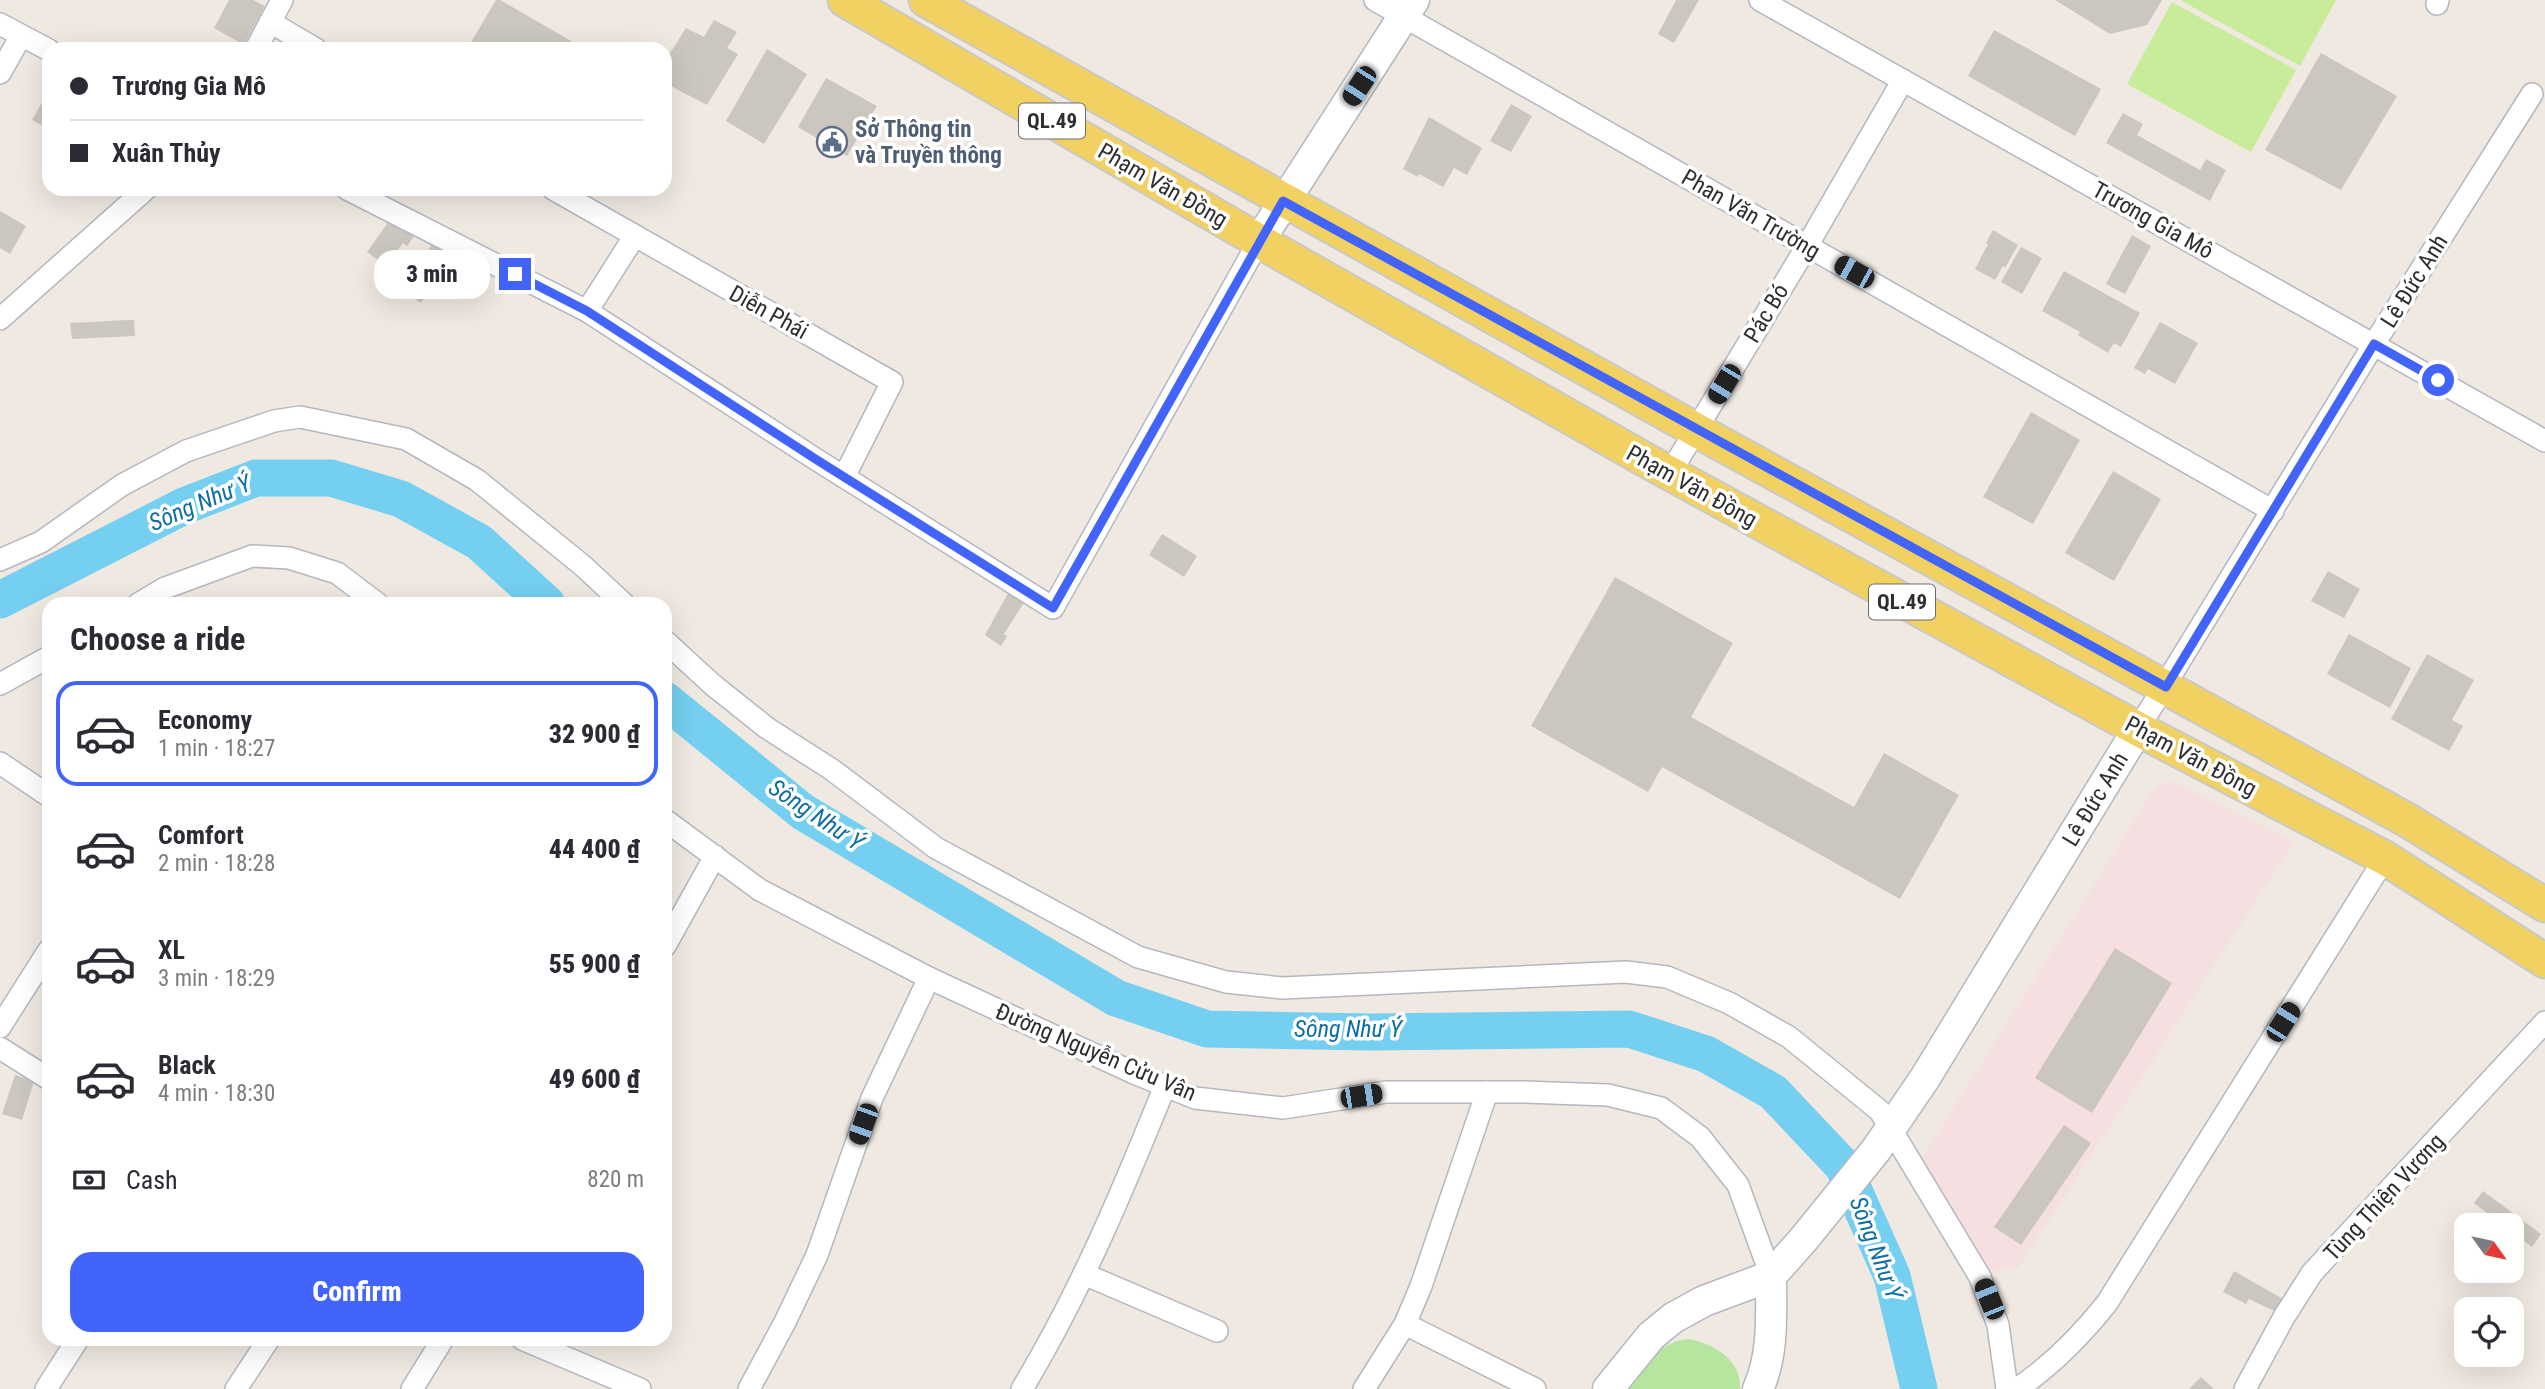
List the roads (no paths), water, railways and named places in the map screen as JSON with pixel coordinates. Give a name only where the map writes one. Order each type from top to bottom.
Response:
[{"type":"main road","name":"Phạm Văn Đồng","points":[[845,0],[1259,242],[1870,585],[2385,858],[2545,961]]},
{"type":"main road","name":"Phạm Văn Đồng","points":[[926,0],[1696,430],[2407,820],[2545,905]]},
{"type":"street","points":[[260,42],[282,0]]},
{"type":"street","name":"Phan Văn Trường","points":[[1375,0],[1410,8],[1807,246],[2273,511]]},
{"type":"street","name":"Trương Gia Mô","points":[[1760,0],[2545,441]]},
{"type":"street","points":[[361,196],[587,311],[1053,608],[1283,201],[1410,8]]},
{"type":"street","points":[[270,22],[304,42]]},
{"type":"street","points":[[0,24],[42,46]]},
{"type":"street","points":[[0,73],[21,36]]},
{"type":"street","name":"Pác Bó","points":[[1670,473],[1903,80]]},
{"type":"street","name":"Lê Đức Anh","points":[[1608,1389],[1651,1336],[1673,1318],[1703,1301],[1771,1276],[1885,1139],[2166,687],[2374,344],[2532,94]]},
{"type":"street","points":[[0,319],[138,196]]},
{"type":"street","name":"Diễn Phái","points":[[565,196],[892,382],[844,477]]},
{"type":"street","points":[[587,311],[634,237]]},
{"type":"street","points":[[0,560],[41,542],[122,485],[186,451],[274,421],[300,417],[406,439],[477,480],[582,565],[616,597]]},
{"type":"street","points":[[150,597],[165,588],[252,556],[289,558],[337,573],[369,597]]},
{"type":"street","points":[[672,647],[713,685],[767,728],[831,769],[936,848],[1138,957],[1226,982],[1282,988],[1626,972],[1667,977],[1729,1003],[1789,1037],[1880,1111],[1885,1139],[1980,1277],[1998,1325],[2007,1389]]},
{"type":"street","points":[[0,684],[42,660]]},
{"type":"street","points":[[0,764],[42,791]]},
{"type":"street","name":"Đường Nguyễn Cửu Vân","points":[[672,825],[760,890],[929,978],[1195,1098],[1283,1108],[1387,1092],[1487,1092],[1608,1095],[1661,1108],[1700,1137],[1738,1185],[1771,1276]]},
{"type":"street","points":[[672,933],[715,856]]},
{"type":"street","points":[[2017,1389],[2043,1371],[2070,1346],[2107,1303],[2385,858]]},
{"type":"street","points":[[0,1027],[42,961]]},
{"type":"street","points":[[749,1389],[817,1255],[873,1098],[929,978]]},
{"type":"street","name":"Tùng Thiện Vương","points":[[2245,1389],[2284,1317],[2312,1273],[2545,1022]]},
{"type":"street","points":[[0,1048],[42,1075]]},
{"type":"street","points":[[1022,1389],[1054,1335],[1116,1207],[1165,1086]]},
{"type":"street","points":[[1364,1389],[1405,1324],[1421,1286],[1487,1092]]},
{"type":"street","points":[[1084,1274],[1217,1331]]},
{"type":"street","points":[[1764,1383],[1771,1327],[1771,1276]]},
{"type":"street","points":[[1405,1324],[1535,1389]]},
{"type":"street","points":[[46,1389],[74,1346]]},
{"type":"street","points":[[236,1389],[264,1346]]},
{"type":"street","points":[[412,1389],[439,1346]]},
{"type":"street","points":[[539,1346],[640,1389]]},
{"type":"waterway","name":"Sông Như Ý","points":[[0,600],[184,506],[256,478],[331,478],[401,499],[479,542],[539,597]]},
{"type":"waterway","name":"Sông Như Ý","points":[[672,706],[803,812],[1116,998],[1207,1029],[1371,1032],[1629,1029],[1706,1054],[1773,1092],[1843,1166],[1892,1276],[1919,1389]]},
{"type":"place","name":"Sở Thông tin và Truyền thông","points":[[832,142]]}]
